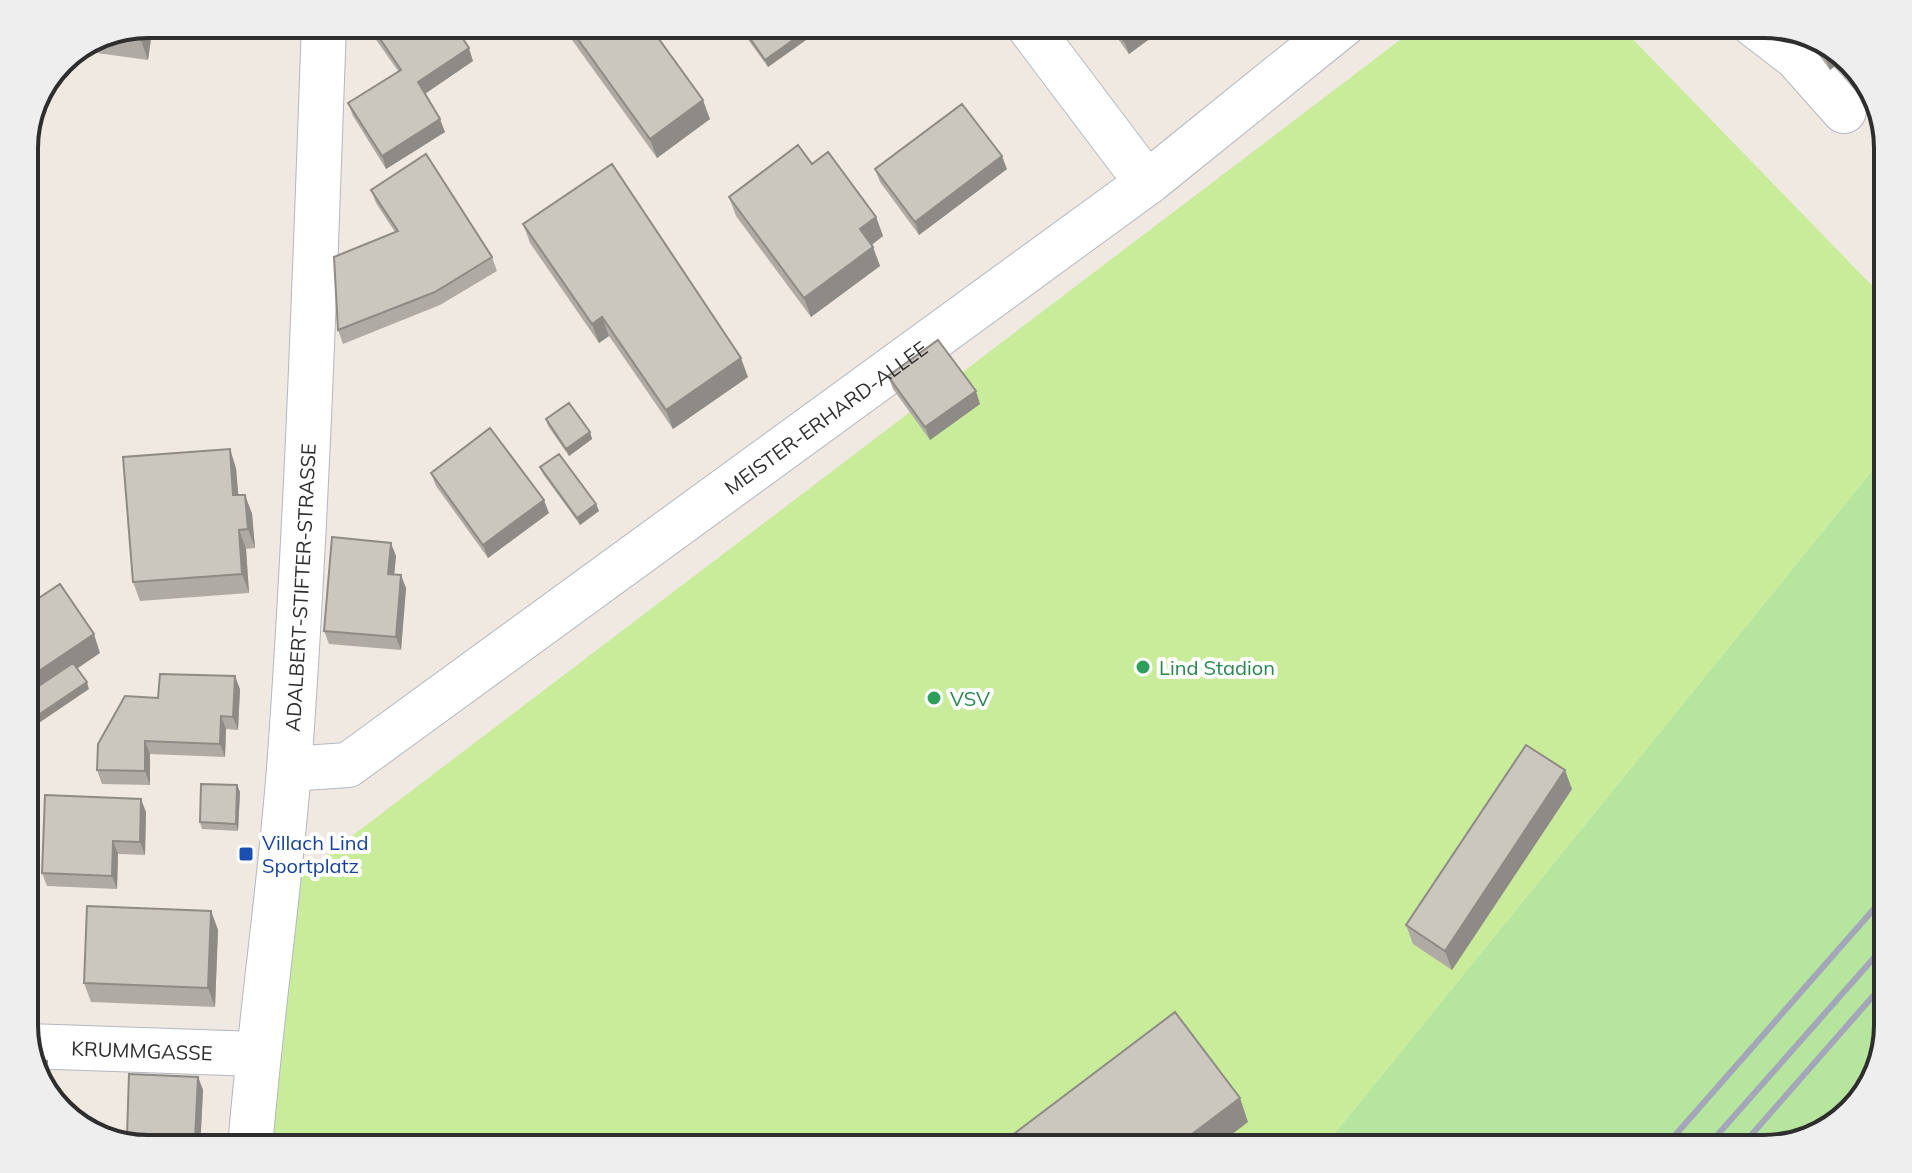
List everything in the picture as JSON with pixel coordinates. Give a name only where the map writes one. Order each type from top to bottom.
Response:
[{"type":"street","name":"ADALBERT-STIFTER-STRASSE","points":[[251,1135],[257,1054],[289,769],[309,437],[323,38]]},
{"type":"street","points":[[1038,38],[1147,183]]},
{"type":"street","name":"MEISTER-ERHARD-ALLEE","points":[[289,769],[348,765],[1147,183],[1313,38]]},
{"type":"street","points":[[1772,39],[1796,57],[1844,111]]},
{"type":"street","name":"KRUMMGASSE","points":[[40,1046],[257,1054]]},
{"type":"green space","name":"Lind Stadion","points":[[1403,38],[1632,38],[1874,288],[1874,468],[1333,1135],[272,1135],[290,883]]},
{"type":"green space","points":[[1874,468],[1874,1025],[1866,1067],[1851,1092],[1819,1120],[1779,1134],[1333,1135]]},
{"type":"building","points":[[379,38],[462,38],[469,48],[418,82],[440,119],[382,156],[348,103],[401,70]]},
{"type":"building","points":[[577,38],[658,38],[703,100],[650,139]]},
{"type":"building","points":[[750,38],[796,38],[765,60]]},
{"type":"building","points":[[962,104],[1002,156],[915,222],[875,169]]},
{"type":"building","points":[[798,145],[812,164],[828,152],[876,217],[860,229],[873,247],[804,298],[729,197]]},
{"type":"building","points":[[426,154],[492,257],[435,292],[338,330],[334,257],[398,231],[371,190]]},
{"type":"building","points":[[612,164],[741,358],[666,410],[602,317],[592,324],[523,224]]},
{"type":"building","points":[[938,340],[976,391],[925,427],[888,376]]},
{"type":"building","points":[[569,403],[590,432],[566,449],[546,419]]},
{"type":"building","points":[[490,428],[544,500],[483,545],[431,473]]},
{"type":"building","points":[[230,449],[233,495],[245,495],[248,529],[239,530],[242,574],[133,582],[123,457]]},
{"type":"building","points":[[559,454],[596,504],[577,518],[540,467]]},
{"type":"building","points":[[332,537],[391,543],[388,574],[401,575],[396,637],[324,631]]},
{"type":"building","points":[[60,584],[94,634],[38,672],[38,599]]},
{"type":"building","points":[[73,663],[87,682],[38,715],[38,687]]},
{"type":"building","points":[[160,674],[235,676],[233,717],[221,716],[220,744],[145,741],[145,771],[97,770],[98,744],[125,696],[158,698]]},
{"type":"building","points":[[1526,745],[1565,770],[1445,951],[1406,925]]},
{"type":"building","points":[[201,784],[237,785],[236,824],[200,822]]},
{"type":"building","points":[[45,795],[141,799],[140,842],[113,841],[112,876],[42,873]]},
{"type":"building","points":[[87,906],[211,911],[208,988],[84,983]]},
{"type":"building","points":[[1175,1012],[1240,1098],[1191,1135],[1012,1135]]},
{"type":"building","points":[[129,1074],[198,1077],[195,1135],[127,1133]]},
{"type":"railway","points":[[1675,1135],[1874,909]]},
{"type":"railway","points":[[1717,1135],[1874,958]]},
{"type":"railway","points":[[1751,1135],[1874,995]]},
{"type":"place","name":"Lind Stadion","points":[[1143,667]]},
{"type":"place","name":"VSV","points":[[934,698]]},
{"type":"place","name":"Villach Lind Sportplatz","points":[[246,854]]}]
